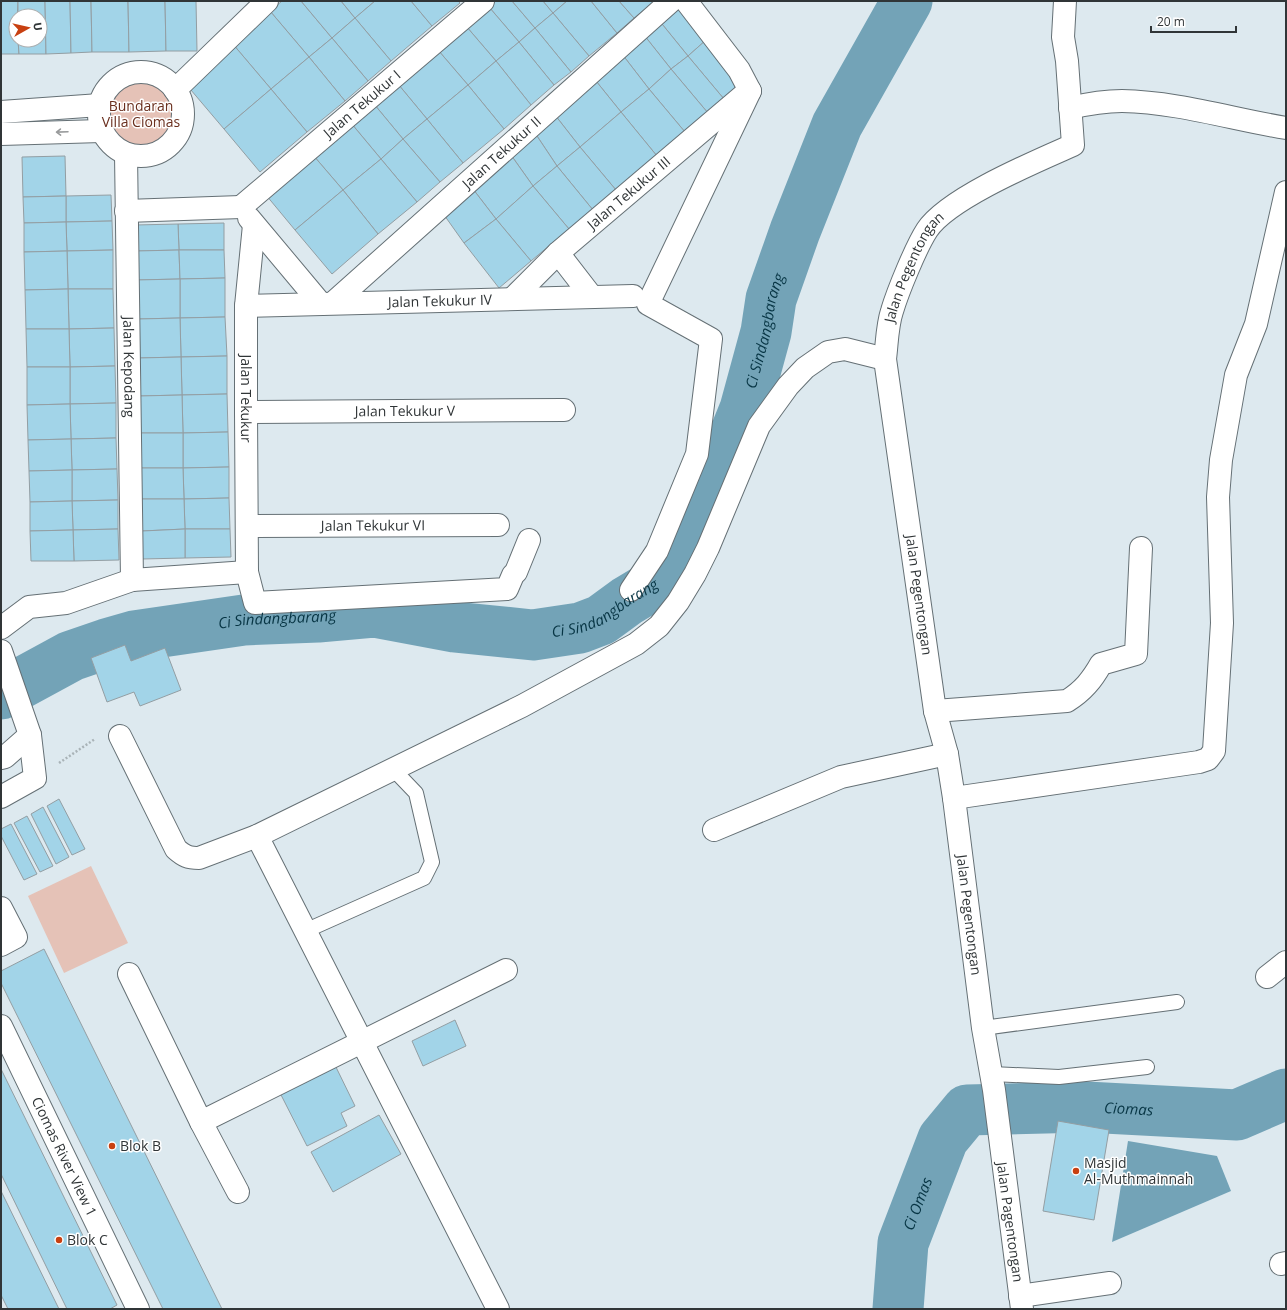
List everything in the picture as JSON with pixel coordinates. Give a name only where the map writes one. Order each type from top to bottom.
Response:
[{"type":"street","name":"Jalan Tekukur I","points":[[241,207],[483,1]]},
{"type":"street","name":"Jalan Tekukur II","points":[[327,304],[671,1]]},
{"type":"street","points":[[631,590],[658,551],[697,454],[711,339],[648,304],[750,91],[739,70],[686,1]]},
{"type":"street","points":[[1065,1],[1063,37],[1067,61],[1070,108],[1088,104],[1122,101],[1183,108],[1286,128]]},
{"type":"street","points":[[175,90],[256,6]]},
{"type":"street","points":[[140,72],[154,74],[166,80],[175,90],[181,102],[182,115],[180,128],[174,140],[164,149],[152,155],[138,156],[126,154],[116,148],[101,131],[99,116],[100,105],[107,90],[116,80],[127,74],[140,72]]},
{"type":"street","name":"Jalan Tekukur III","points":[[512,299],[558,253],[750,91]]},
{"type":"street","points":[[1,112],[100,105]]},
{"type":"street","name":"Jalan Pegentongan","points":[[999,1134],[954,798],[947,754],[935,711],[885,359],[892,312],[927,229],[963,199],[1033,163],[1073,145],[1070,108]]},
{"type":"street","points":[[1,134],[101,131]]},
{"type":"street","name":"Jalan Kepodang","points":[[126,154],[132,580]]},
{"type":"street","points":[[954,798],[1200,762],[1208,759],[1214,751],[1222,623],[1218,497],[1221,460],[1236,375],[1256,324],[1286,192]]},
{"type":"street","points":[[126,211],[241,207],[254,225],[327,304]]},
{"type":"street","name":"Jalan Tekukur","points":[[254,225],[246,306],[246,412],[247,572],[255,603],[507,589],[518,568],[529,540]]},
{"type":"street","points":[[558,253],[592,297]]},
{"type":"street","name":"Jalan Tekukur IV","points":[[246,306],[633,296]]},
{"type":"street","points":[[120,736],[176,849],[185,857],[199,858],[257,836],[522,706],[636,644],[659,626],[678,602],[708,548],[759,426],[788,386],[805,368],[828,352],[845,349],[885,359]]},
{"type":"street","name":"Jalan Tekukur V","points":[[246,412],[564,410]]},
{"type":"street","name":"Jalan Tekukur VI","points":[[247,526],[498,525]]},
{"type":"street","points":[[935,711],[1067,701],[1080,693],[1092,682],[1102,664],[1136,654],[1141,548]]},
{"type":"street","points":[[1,628],[29,607],[66,603],[132,580],[247,572]]},
{"type":"street","points":[[1,651],[27,727],[35,778],[1,797]]},
{"type":"street","points":[[1,758],[5,757],[27,727]]},
{"type":"street","points":[[714,830],[841,777],[947,754]]},
{"type":"street","points":[[257,836],[498,1309]]},
{"type":"street","points":[[1,908],[16,937],[1,944]]},
{"type":"street","points":[[1267,977],[1286,962]]},
{"type":"street","points":[[201,1122],[506,970]]},
{"type":"street","points":[[129,974],[201,1122],[238,1192]]},
{"type":"street","name":"Ciomas River View 1","points":[[1,1026],[138,1309]]},
{"type":"street","name":"Jalan Pagentongan","points":[[999,1134],[1021,1302]]},
{"type":"street","points":[[1021,1302],[1110,1283]]},
{"type":"lane","points":[[305,931],[424,878],[432,862],[416,793],[393,769]]},
{"type":"lane","points":[[989,1058],[1177,1002]]},
{"type":"lane","points":[[989,1058],[1059,1077],[1147,1067]]},
{"type":"path","points":[[35,778],[103,734],[114,732],[120,736]]},
{"type":"green space","name":"Bundaran Villa Ciomas","points":[[134,79],[148,79],[155,81],[167,89],[175,101],[177,115],[175,129],[167,141],[155,149],[148,151],[134,151],[127,149],[115,141],[107,129],[105,122],[105,108],[107,101],[115,89],[127,81]]},
{"type":"green space","points":[[91,866],[128,943],[64,973],[28,896]]},
{"type":"water","points":[[1128,1141],[1217,1156],[1231,1191],[1112,1242]]},
{"type":"building","points":[[1,1],[18,1],[18,8],[8,8],[8,48],[19,48],[19,54],[1,54]]},
{"type":"building","points":[[18,1],[45,1],[45,8],[18,8]]},
{"type":"building","points":[[45,1],[70,1],[71,53],[46,54],[46,48],[48,48],[48,8],[45,8]]},
{"type":"building","points":[[70,1],[91,1],[92,52],[71,53]]},
{"type":"building","points":[[91,1],[128,1],[129,52],[92,52]]},
{"type":"building","points":[[128,1],[165,1],[166,51],[129,52]]},
{"type":"building","points":[[165,1],[196,1],[197,51],[166,51]]},
{"type":"building","points":[[282,1],[301,1],[332,38],[309,57],[270,11]]},
{"type":"building","points":[[301,1],[341,1],[355,18],[332,38]]},
{"type":"building","points":[[341,1],[375,1],[355,18]]},
{"type":"building","points":[[375,1],[411,1],[432,26],[391,61],[355,18]]},
{"type":"building","points":[[411,1],[458,1],[460,3],[432,26]]},
{"type":"building","points":[[496,1],[512,1],[535,28],[519,42],[489,7]]},
{"type":"building","points":[[512,1],[543,1],[553,13],[535,28]]},
{"type":"building","points":[[543,1],[567,1],[553,13]]},
{"type":"building","points":[[567,1],[591,1],[617,33],[589,56],[553,13]]},
{"type":"building","points":[[591,1],[619,1],[634,18],[617,33]]},
{"type":"building","points":[[619,1],[655,1],[634,18]]},
{"type":"building","points":[[675,3],[706,40],[688,56],[658,19]]},
{"type":"building","points":[[489,7],[519,42],[496,61],[466,26]]},
{"type":"building","points":[[270,11],[309,57],[271,89],[232,43]]},
{"type":"building","points":[[553,13],[589,56],[571,72],[535,28]]},
{"type":"building","points":[[355,18],[391,61],[368,81],[332,38]]},
{"type":"building","points":[[658,19],[688,56],[671,69],[644,35]]},
{"type":"building","points":[[466,26],[496,61],[468,85],[438,50]]},
{"type":"building","points":[[535,28],[571,72],[554,85],[519,42]]},
{"type":"building","points":[[644,35],[671,69],[649,89],[622,54]]},
{"type":"building","points":[[332,38],[368,81],[345,101],[309,57]]},
{"type":"building","points":[[706,40],[742,83],[724,99],[688,56]]},
{"type":"building","points":[[519,42],[554,85],[531,105],[496,61]]},
{"type":"building","points":[[232,43],[271,89],[224,129],[185,83]]},
{"type":"building","points":[[19,48],[46,48],[46,54],[19,54]]},
{"type":"building","points":[[438,50],[468,85],[427,119],[398,84]]},
{"type":"building","points":[[622,54],[649,89],[621,112],[596,81]]},
{"type":"building","points":[[688,56],[724,99],[708,113],[671,69]]},
{"type":"building","points":[[309,57],[345,101],[307,132],[271,89]]},
{"type":"building","points":[[496,61],[531,105],[504,129],[468,85]]},
{"type":"building","points":[[671,69],[708,113],[685,132],[649,89]]},
{"type":"building","points":[[596,81],[621,112],[580,147],[555,115]]},
{"type":"building","points":[[398,84],[427,119],[403,139],[374,104]]},
{"type":"building","points":[[468,85],[504,129],[463,163],[427,119]]},
{"type":"building","points":[[271,89],[307,132],[260,172],[224,129]]},
{"type":"building","points":[[649,89],[685,132],[657,156],[621,112]]},
{"type":"building","points":[[374,104],[403,139],[381,159],[351,123]]},
{"type":"building","points":[[621,112],[657,156],[616,190],[580,147]]},
{"type":"building","points":[[555,115],[580,147],[557,166],[535,133]]},
{"type":"building","points":[[427,119],[463,163],[440,182],[403,139]]},
{"type":"building","points":[[351,123],[381,159],[343,190],[313,155]]},
{"type":"building","points":[[535,133],[557,166],[533,186],[511,155]]},
{"type":"building","points":[[403,139],[440,182],[417,202],[381,159]]},
{"type":"building","points":[[580,147],[616,190],[593,210],[557,166]]},
{"type":"building","points":[[313,155],[343,190],[295,230],[266,195]]},
{"type":"building","points":[[511,155],[533,186],[496,219],[473,189]]},
{"type":"building","points":[[65,156],[66,196],[23,197],[22,157]]},
{"type":"building","points":[[381,159],[417,202],[378,234],[343,190]]},
{"type":"building","points":[[557,166],[593,210],[569,229],[533,186]]},
{"type":"building","points":[[533,186],[569,229],[531,261],[496,219]]},
{"type":"building","points":[[473,189],[496,219],[464,243],[442,212]]},
{"type":"building","points":[[343,190],[378,234],[332,274],[295,230]]},
{"type":"building","points":[[111,195],[112,221],[66,222],[66,196]]},
{"type":"building","points":[[66,196],[66,222],[24,223],[23,197]]},
{"type":"building","points":[[496,219],[531,261],[499,288],[464,243]]},
{"type":"building","points":[[112,221],[113,250],[67,251],[66,222]]},
{"type":"building","points":[[66,222],[67,251],[24,252],[24,223]]},
{"type":"building","points":[[224,223],[224,250],[179,250],[178,224]]},
{"type":"building","points":[[178,224],[179,250],[136,251],[135,225]]},
{"type":"building","points":[[113,250],[113,289],[68,289],[67,251]]},
{"type":"building","points":[[179,250],[180,279],[136,280],[136,251]]},
{"type":"building","points":[[179,250],[224,250],[225,278],[180,279]]},
{"type":"building","points":[[67,251],[68,289],[25,290],[24,252]]},
{"type":"building","points":[[225,278],[225,317],[180,318],[180,279]]},
{"type":"building","points":[[180,279],[180,318],[138,319],[136,280]]},
{"type":"building","points":[[68,289],[113,289],[114,328],[69,329]]},
{"type":"building","points":[[68,289],[69,329],[26,329],[25,290]]},
{"type":"building","points":[[225,317],[227,356],[181,357],[180,318]]},
{"type":"building","points":[[180,318],[181,357],[138,358],[138,319]]},
{"type":"building","points":[[114,328],[115,366],[70,367],[69,329]]},
{"type":"building","points":[[26,329],[69,329],[70,367],[27,367]]},
{"type":"building","points":[[227,356],[227,394],[182,395],[181,357]]},
{"type":"building","points":[[181,357],[182,395],[139,396],[138,358]]},
{"type":"building","points":[[115,366],[116,403],[70,404],[70,367]]},
{"type":"building","points":[[27,367],[70,367],[70,404],[27,405]]},
{"type":"building","points":[[227,394],[228,432],[183,433],[182,395]]},
{"type":"building","points":[[182,395],[183,433],[140,433],[139,396]]},
{"type":"building","points":[[116,403],[116,438],[71,439],[70,404]]},
{"type":"building","points":[[70,404],[71,439],[28,440],[27,405]]},
{"type":"building","points":[[228,432],[229,467],[183,468],[183,433]]},
{"type":"building","points":[[140,433],[183,433],[183,468],[141,468]]},
{"type":"building","points":[[116,438],[117,469],[72,470],[71,439]]},
{"type":"building","points":[[71,439],[72,470],[29,471],[28,440]]},
{"type":"building","points":[[229,467],[229,498],[184,499],[183,468]]},
{"type":"building","points":[[141,468],[183,468],[184,499],[141,499]]},
{"type":"building","points":[[117,469],[118,500],[72,501],[72,470]]},
{"type":"building","points":[[72,470],[72,501],[30,502],[29,471]]},
{"type":"building","points":[[229,498],[230,529],[185,529],[184,499]]},
{"type":"building","points":[[141,499],[184,499],[185,529],[142,531]]},
{"type":"building","points":[[118,500],[118,529],[73,530],[72,501]]},
{"type":"building","points":[[72,501],[73,530],[30,531],[30,502]]},
{"type":"building","points":[[118,529],[119,560],[74,561],[73,530]]},
{"type":"building","points":[[185,529],[230,529],[231,557],[185,558]]},
{"type":"building","points":[[185,529],[185,558],[142,559],[142,531]]},
{"type":"building","points":[[73,530],[74,561],[31,561],[30,531]]},
{"type":"building","points":[[125,645],[131,661],[165,648],[181,690],[140,706],[134,692],[107,702],[91,658]]},
{"type":"building","points":[[59,799],[85,849],[72,855],[47,806]]},
{"type":"building","points":[[43,807],[69,857],[56,864],[31,814]]},
{"type":"building","points":[[27,816],[53,866],[40,872],[14,823]]},
{"type":"building","points":[[11,824],[37,874],[24,880],[1,836],[1,829]]},
{"type":"building","name":"Blok B","points":[[44,949],[222,1309],[163,1309],[1,983],[1,971]]},
{"type":"building","points":[[455,1020],[466,1046],[423,1066],[412,1041]]},
{"type":"building","points":[[333,1061],[355,1106],[341,1113],[347,1126],[307,1146],[278,1089]]},
{"type":"building","name":"Blok C","points":[[1,1069],[117,1305],[110,1309],[67,1309],[1,1174]]},
{"type":"building","points":[[379,1115],[401,1154],[333,1192],[311,1152]]},
{"type":"building","name":"Masjid Al-Muthmainnah","points":[[1058,1121],[1109,1130],[1094,1220],[1043,1211]]},
{"type":"building","name":"Blok C","points":[[1,1191],[59,1309],[8,1309],[1,1295]]},
{"type":"waterway","name":"Ci Sindangbarang","points":[[1,694],[71,656],[134,636],[244,620],[318,617],[374,612],[454,627],[533,635],[580,628],[601,620],[627,601],[662,580],[690,532],[722,466],[745,409],[766,332],[771,299],[795,231],[837,125],[907,1]]},
{"type":"waterway","name":"Ciomas","points":[[898,1309],[903,1243],[943,1139],[967,1110],[1086,1107],[1237,1115],[1286,1094]]},
{"type":"place","name":"Blok B","points":[[112,1146]]},
{"type":"place","name":"Masjid Al-Muthmainnah","points":[[1076,1171]]},
{"type":"place","name":"Blok C","points":[[59,1240]]},
{"type":"water label","name":"Ci Omas","points":[[918,1204]]}]
